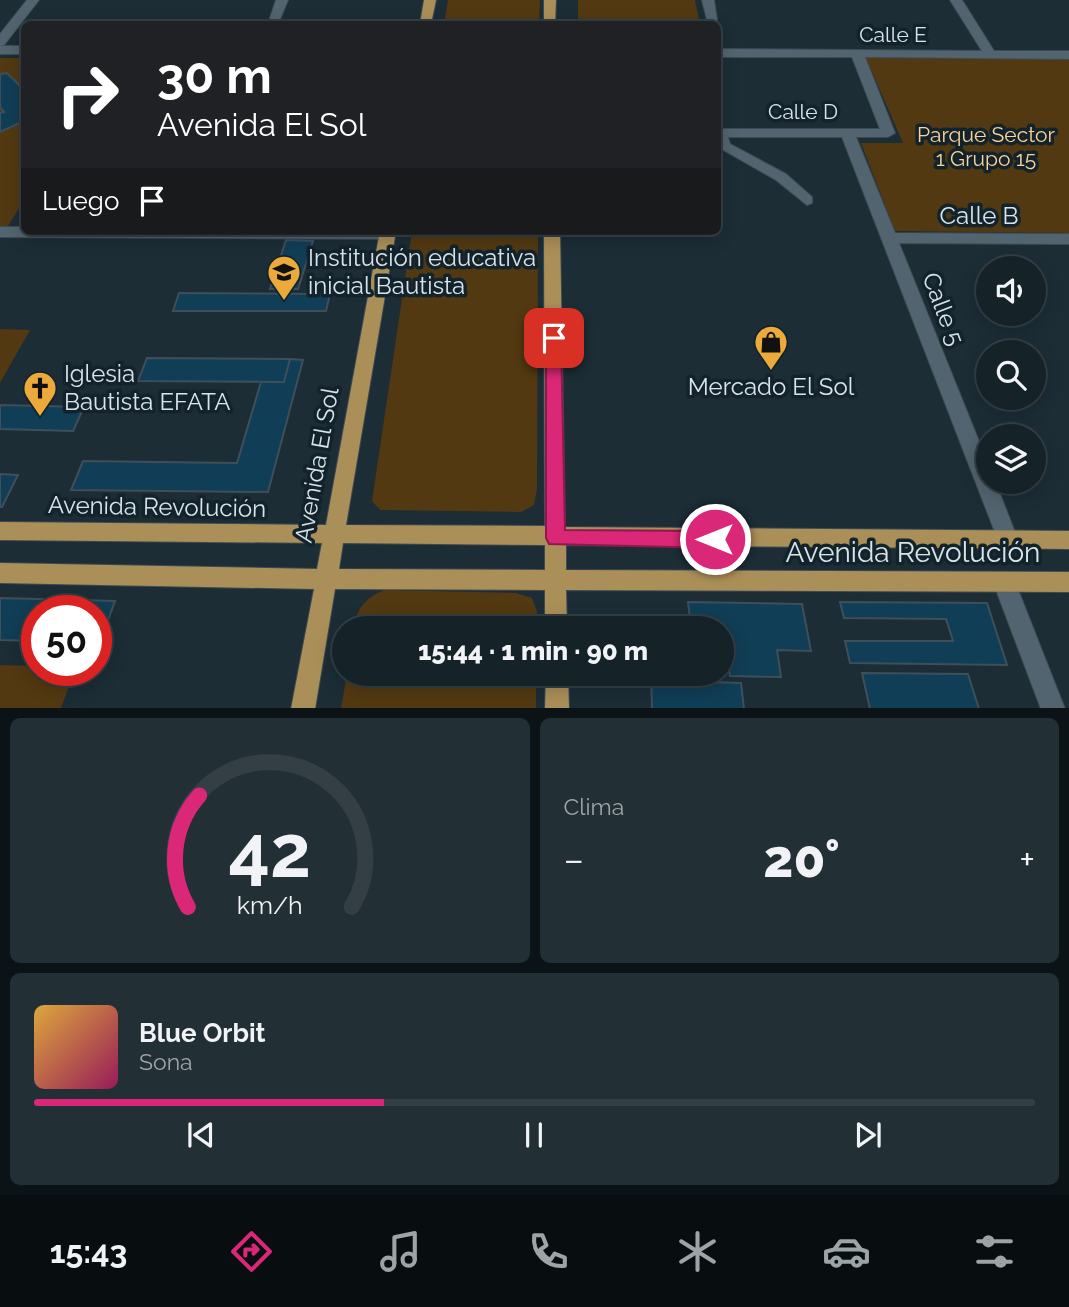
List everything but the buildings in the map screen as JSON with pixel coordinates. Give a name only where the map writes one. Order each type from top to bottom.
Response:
[{"type":"main road","points":[[426,21],[430,0]]},
{"type":"main road","points":[[550,0],[550,21]]},
{"type":"main road","name":"Avenida El Sol","points":[[303,708],[387,235]]},
{"type":"main road","points":[[552,235],[556,616]]},
{"type":"main road","name":"Avenida Revolución","points":[[0,531],[556,538],[1069,540]]},
{"type":"main road","name":"Avenida Revolución","points":[[0,573],[325,579],[1069,582]]},
{"type":"main road","points":[[556,686],[557,708]]},
{"type":"street","points":[[0,42],[33,0]]},
{"type":"street","points":[[275,21],[282,0]]},
{"type":"street","points":[[708,0],[713,21]]},
{"type":"street","points":[[956,0],[991,55]]},
{"type":"street","points":[[0,50],[21,50]]},
{"type":"street","name":"Calle E","points":[[721,53],[1069,55]]},
{"type":"street","name":"Calle D","points":[[721,133],[888,133],[857,54]]},
{"type":"street","name":"Calle 5","points":[[848,134],[1008,540]]},
{"type":"street","points":[[721,138],[724,146],[781,177],[807,200]]},
{"type":"street","points":[[7,233],[21,218]]},
{"type":"street","name":"Calle B","points":[[889,238],[1069,239]]},
{"type":"street","points":[[1004,582],[1053,708]]},
{"type":"green space","points":[[448,0],[540,0],[539,21],[444,21]]},
{"type":"green space","points":[[578,0],[695,0],[699,21],[578,21]]},
{"type":"green space","points":[[0,58],[21,58],[21,205],[8,226],[0,226]]},
{"type":"green space","name":"Parque Sector 1 Grupo 15","points":[[866,58],[1069,59],[1069,233],[895,231],[861,143],[903,143]]},
{"type":"green space","points":[[411,235],[538,235],[537,489],[534,505],[521,512],[380,510],[372,501]]},
{"type":"green space","points":[[0,329],[30,330],[0,383]]},
{"type":"green space","points":[[384,590],[516,593],[532,598],[537,616],[357,616],[363,604]]},
{"type":"green space","points":[[0,665],[21,666],[21,686],[69,686],[61,708],[0,708]]},
{"type":"green space","points":[[345,686],[536,686],[536,708],[341,708]]},
{"type":"place","name":"Institución educativa inicial Bautista","points":[[284,302]]},
{"type":"place","name":"Mercado El Sol","points":[[771,372]]},
{"type":"place","name":"Iglesia Bautista EFATA","points":[[40,418]]},
{"type":"route","points":[[554,338],[556,538],[715,539]]}]
